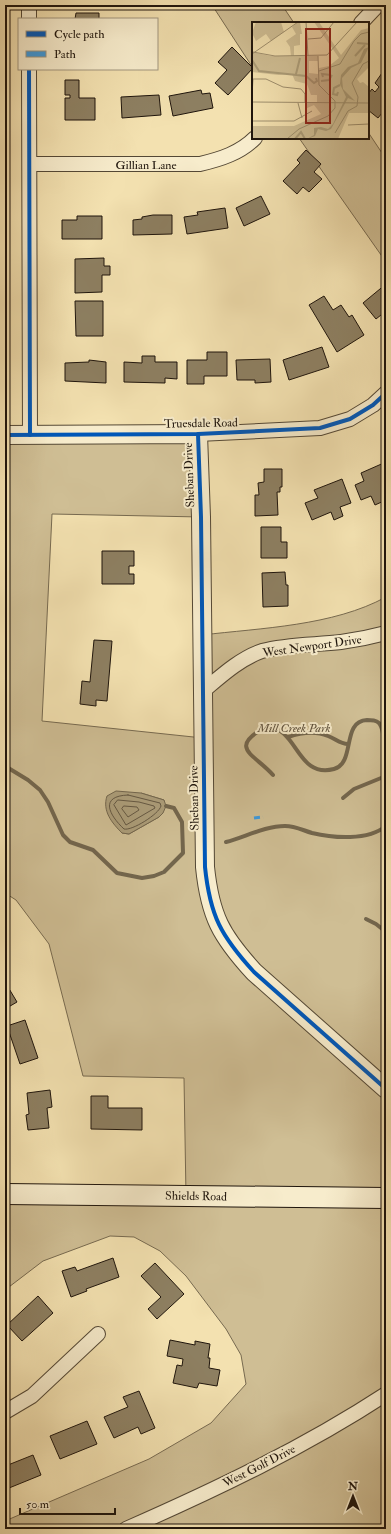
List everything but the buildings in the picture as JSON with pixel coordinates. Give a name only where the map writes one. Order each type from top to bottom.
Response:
[{"type":"main road","name":"Shields Road","points":[[5,1194],[386,1198]]},
{"type":"street","points":[[29,5],[29,18]]},
{"type":"street","points":[[362,22],[378,5]]},
{"type":"street","points":[[29,70],[30,435]]},
{"type":"street","name":"Gillian Lane","points":[[30,164],[200,164],[220,159],[236,152],[254,139]]},
{"type":"street","name":"Truesdale Road","points":[[5,435],[198,434],[320,428],[350,419],[373,405],[386,393]]},
{"type":"street","name":"Sheban Drive","points":[[198,434],[201,516],[205,867],[209,900],[217,924],[228,943],[254,972],[386,1089]]},
{"type":"street","name":"West Newport Drive","points":[[202,692],[248,658],[262,652],[299,645],[342,642],[386,633]]},
{"type":"street","points":[[5,1412],[32,1396],[98,1334]]},
{"type":"street","name":"West Golf Drive","points":[[126,1529],[200,1495],[308,1441],[386,1394]]},
{"type":"green space","points":[[212,5],[282,5],[293,22],[252,22],[252,66]]},
{"type":"green space","points":[[369,134],[386,159],[386,262],[300,139],[369,139]]},
{"type":"green space","name":"Mill Creek Park","points":[[198,434],[201,517],[52,514],[42,721],[203,738],[202,635],[272,628],[320,620],[365,607],[386,597],[386,1529],[5,1529],[5,1521],[149,1459],[211,1423],[246,1384],[241,1355],[226,1329],[186,1276],[160,1251],[134,1237],[110,1236],[43,1261],[5,1290],[5,1194],[186,1196],[184,1078],[83,1076],[49,944],[16,900],[5,893],[5,435]],"holes":[[[141,793],[164,800],[159,817],[129,834],[122,833]]]},
{"type":"water","points":[[116,791],[141,793],[164,800],[166,806],[163,813],[159,817],[129,834],[122,833],[112,821],[106,807],[107,796]]},
{"type":"waterway","points":[[273,775],[253,757],[246,746],[254,734],[266,727],[277,729],[285,735],[292,742],[304,760],[312,767],[321,770],[334,769],[341,765],[345,759],[351,734],[354,727],[359,722],[367,720],[374,720],[378,722],[381,725],[386,743]]},
{"type":"waterway","points":[[288,737],[298,734],[318,733],[348,744]]},
{"type":"waterway","points":[[5,766],[28,780],[40,790],[48,802],[63,835],[70,842],[93,850],[117,873],[142,878],[154,876],[164,872],[183,853],[182,822],[174,808],[166,806]]},
{"type":"waterway","points":[[343,798],[354,789],[386,776]]},
{"type":"waterway","points":[[226,842],[278,826],[298,828],[312,833],[340,837],[370,834],[379,831],[386,826]]},
{"type":"waterway","points":[[366,919],[376,924],[386,932]]},
{"type":"marked path","points":[[254,818],[263,817]]},
{"type":"cycle path","points":[[29,70],[30,435]]},
{"type":"cycle path","points":[[5,435],[198,434],[320,428],[350,419],[373,405],[386,393]]},
{"type":"cycle path","points":[[198,434],[201,517],[205,867],[210,899],[225,936],[254,972],[386,1089]]}]
